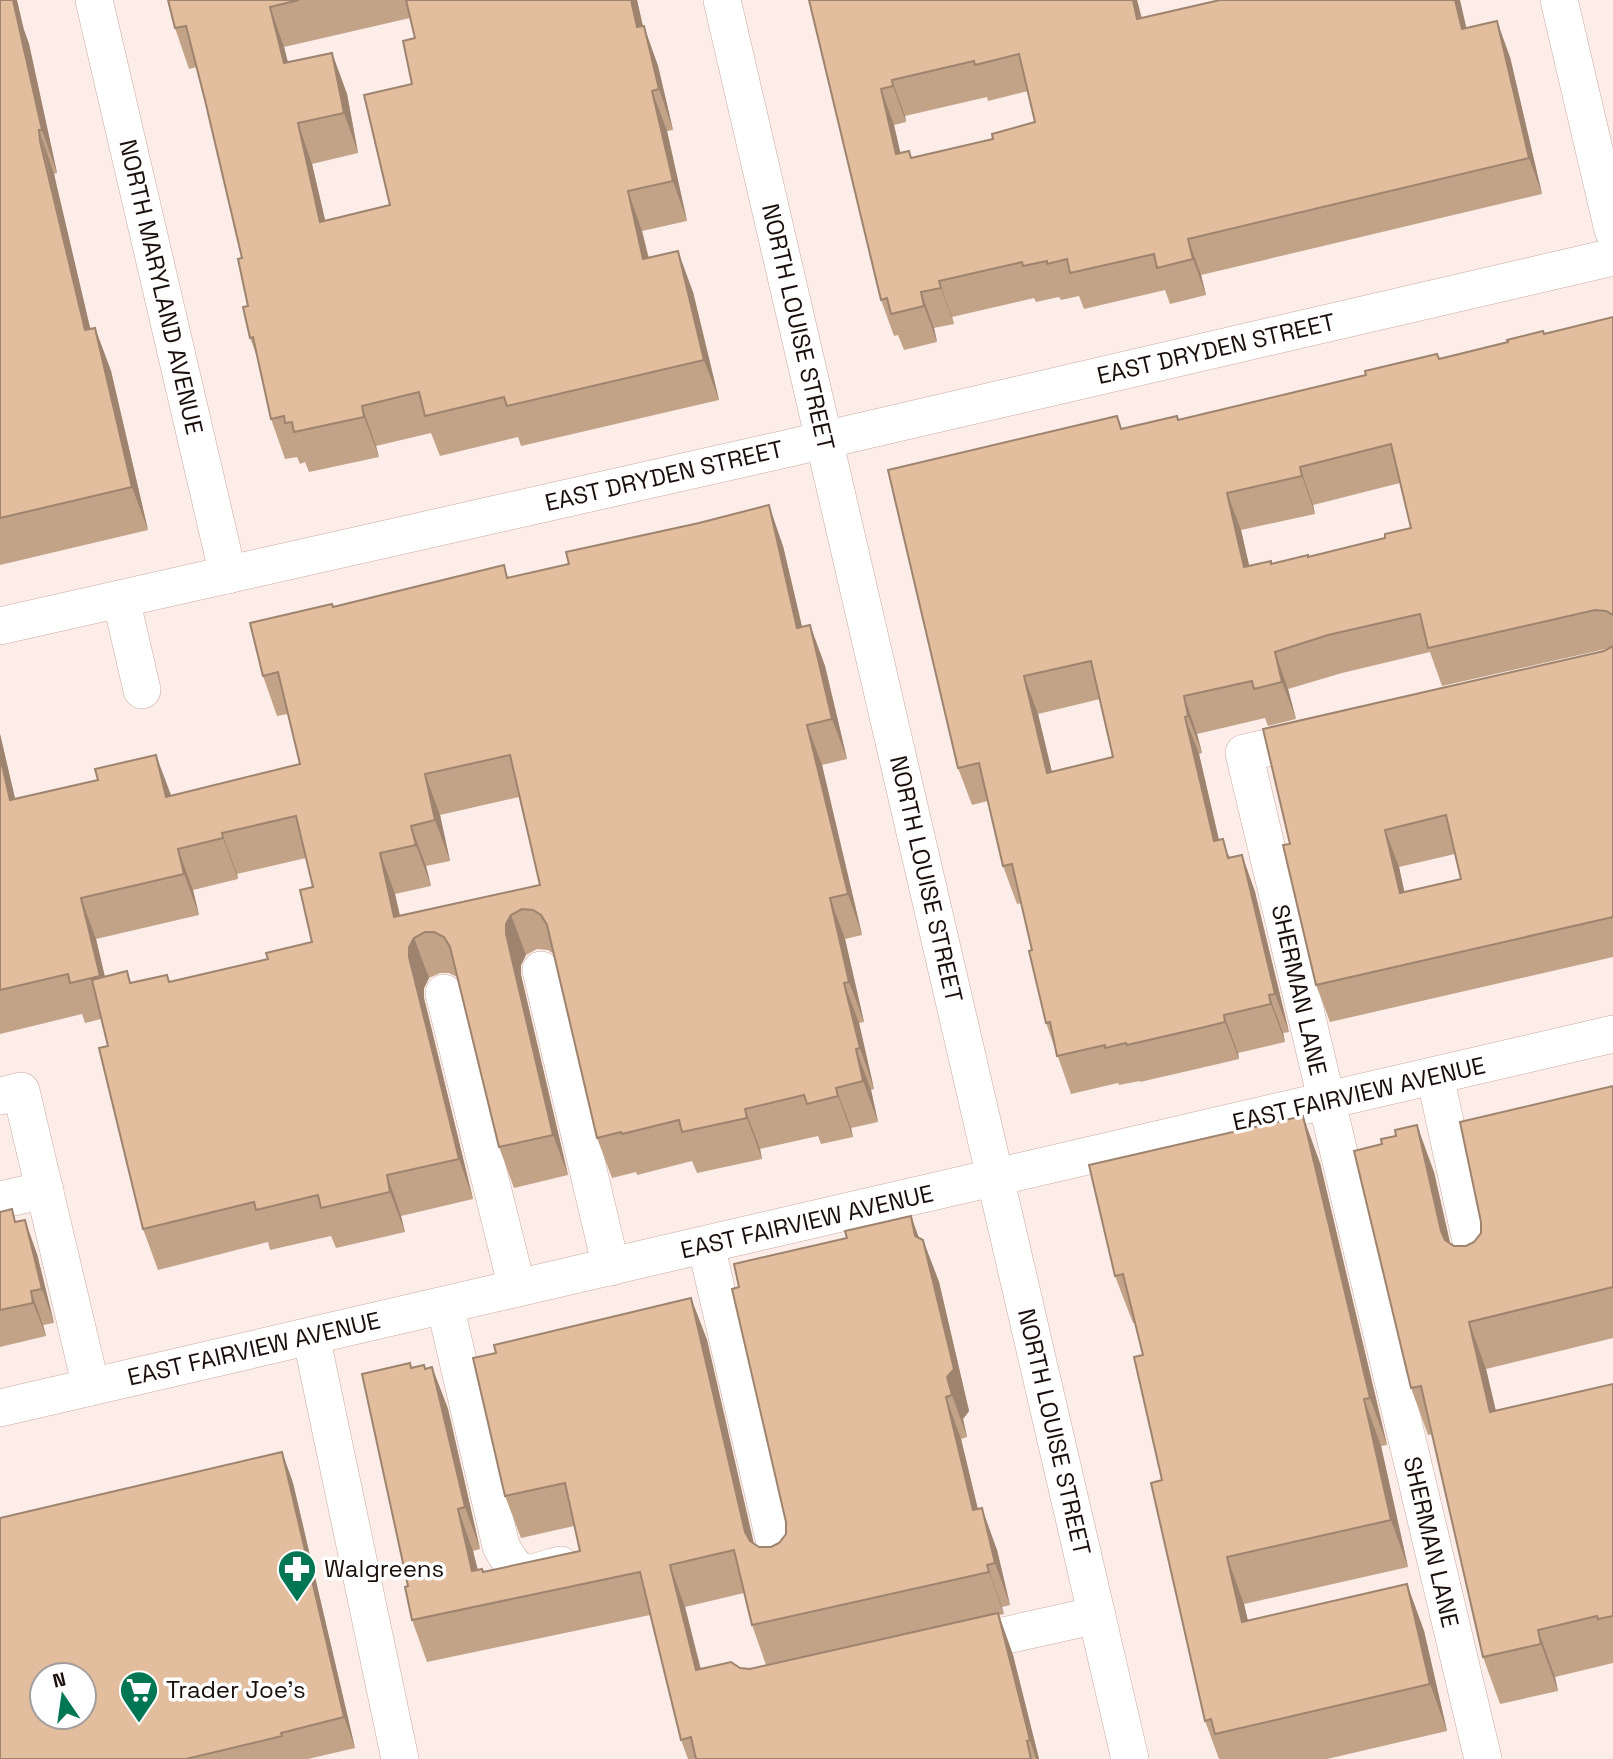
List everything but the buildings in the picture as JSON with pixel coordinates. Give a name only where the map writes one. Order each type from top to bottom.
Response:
[{"type":"street","name":"NORTH MARYLAND AVENUE","points":[[94,0],[228,575]]},
{"type":"street","name":"NORTH LOUISE STREET","points":[[722,0],[1130,1759]]},
{"type":"street","points":[[1559,0],[1613,230]]},
{"type":"street","name":"EAST DRYDEN STREET","points":[[0,626],[824,440],[1613,257]]},
{"type":"street","points":[[121,599],[142,690]]},
{"type":"street","name":"SHERMAN LANE","points":[[1349,729],[1244,754],[1483,1759]]},
{"type":"street","points":[[541,970],[611,1267]]},
{"type":"street","points":[[444,993],[517,1288]]},
{"type":"street","name":"EAST FAIRVIEW AVENUE","points":[[0,1408],[1613,1034]]},
{"type":"street","points":[[1435,1076],[1478,1273]]},
{"type":"street","points":[[10,1093],[45,1190],[91,1387]]},
{"type":"street","points":[[0,1200],[45,1190]]},
{"type":"street","points":[[706,1245],[781,1569]]},
{"type":"street","points":[[444,1305],[501,1546],[513,1567],[528,1574],[561,1565]]},
{"type":"street","points":[[311,1336],[400,1759]]},
{"type":"street","points":[[922,1654],[1097,1615]]},
{"type":"place","name":"Walgreens","points":[[297,1603]]},
{"type":"place","name":"Trader Joe's","points":[[139,1724]]}]
